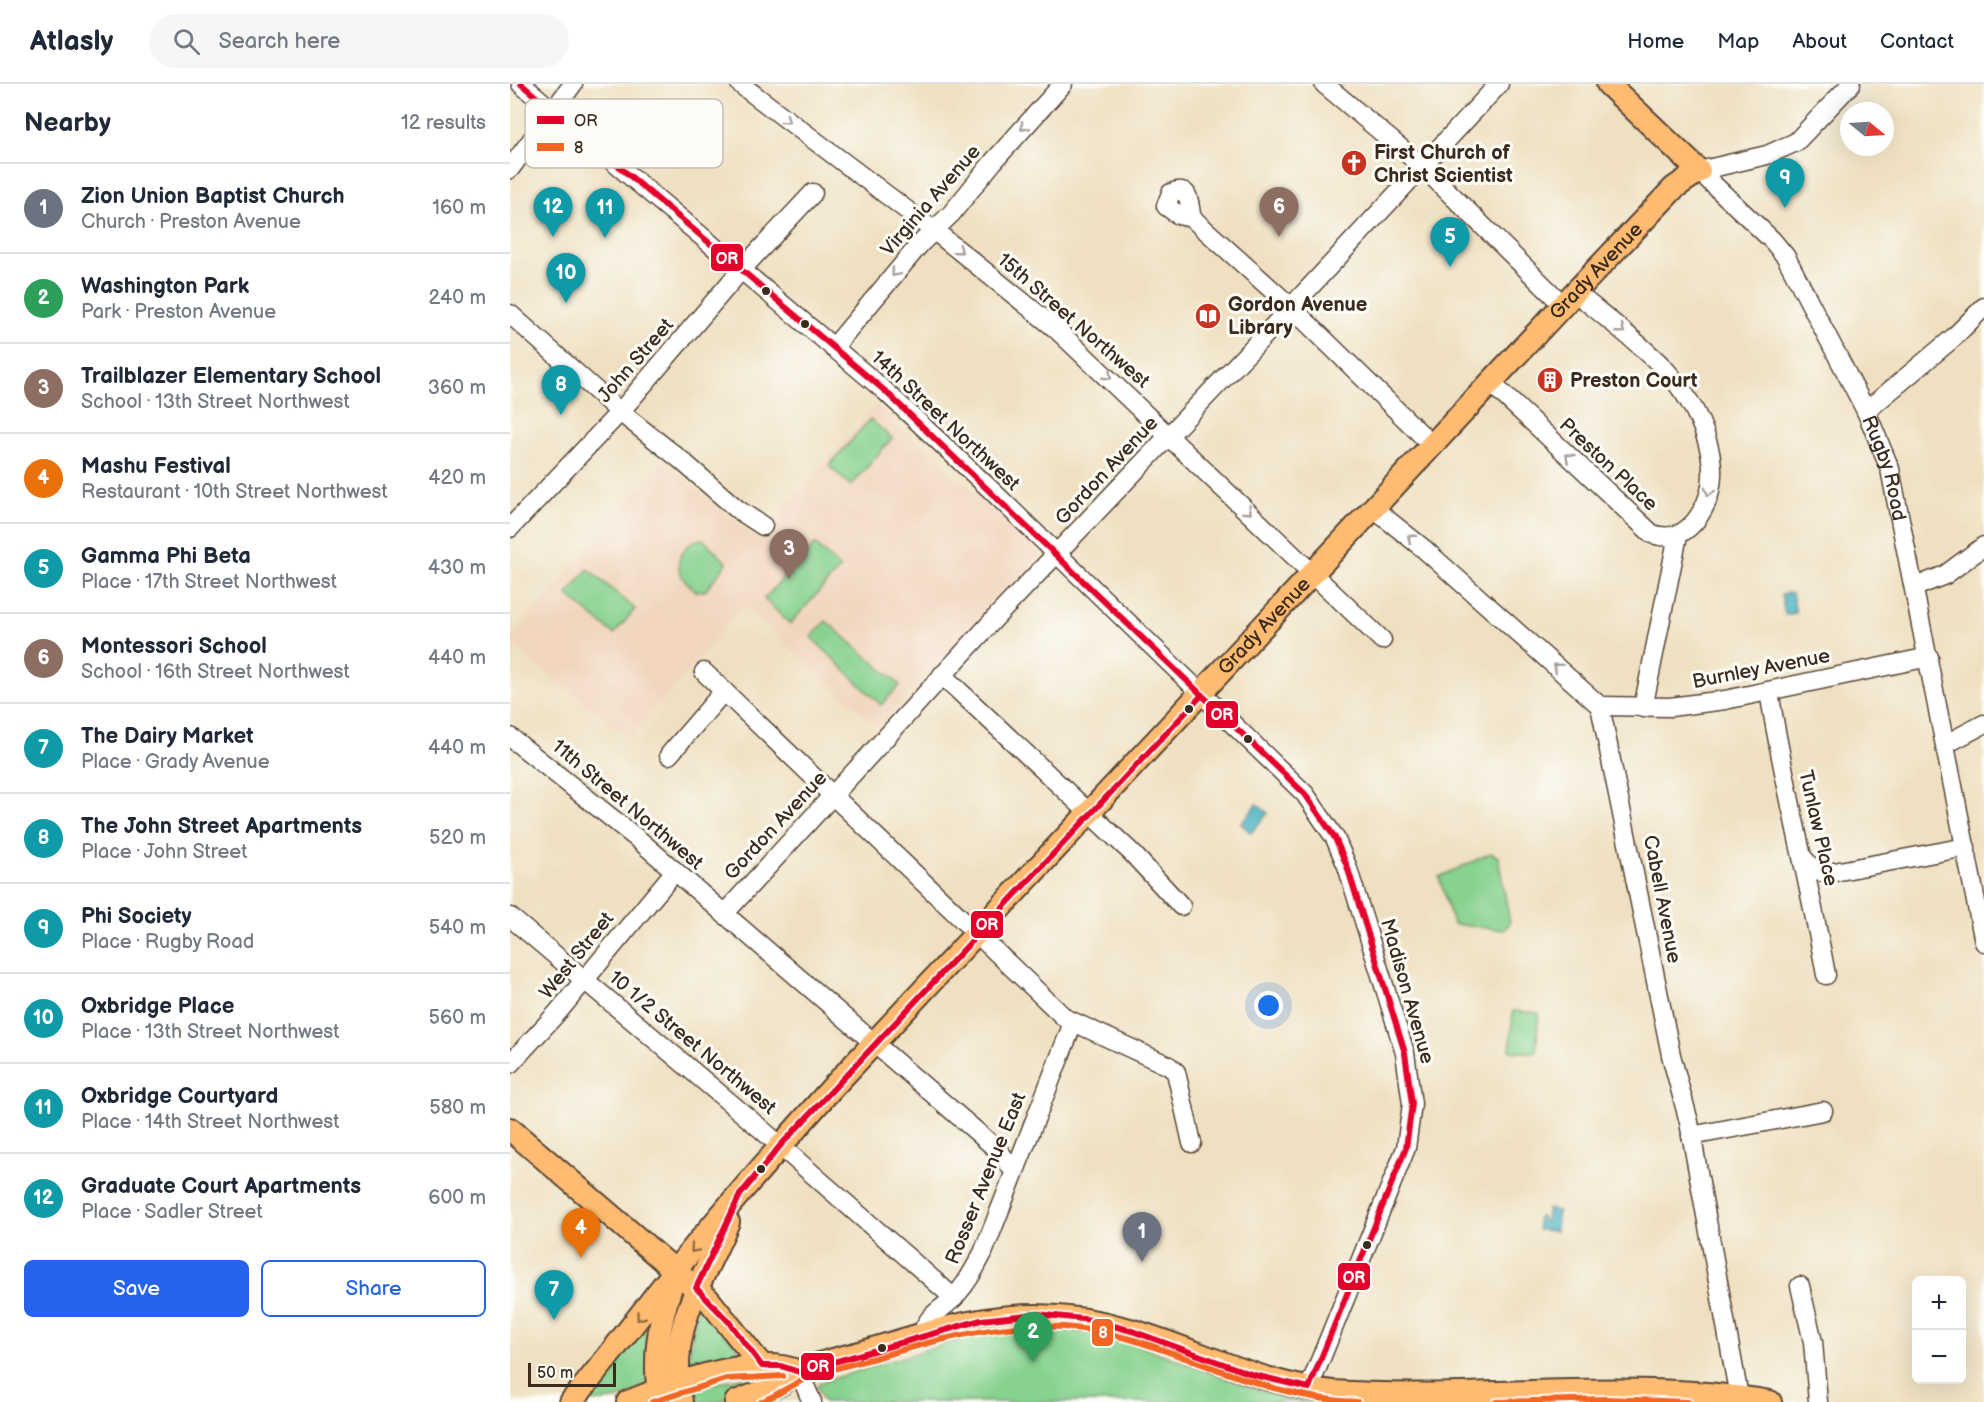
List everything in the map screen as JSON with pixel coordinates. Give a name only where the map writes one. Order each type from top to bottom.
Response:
[{"type":"main road","name":"Rugby Road","points":[[1608,84],[1699,171]]},
{"type":"main road","name":"Grady Avenue","points":[[571,1402],[780,1146],[873,1044],[1674,188],[1699,171]]},
{"type":"main road","points":[[510,1129],[696,1288],[729,1322],[762,1366]]},
{"type":"main road","name":"Grady Avenue","points":[[669,1395],[680,1337],[696,1288],[740,1196]]},
{"type":"main road","points":[[669,1395],[659,1338],[664,1307],[676,1271]]},
{"type":"main road","points":[[736,1402],[782,1383],[799,1372],[981,1320],[1009,1316],[1065,1316],[1132,1331],[1254,1375],[1333,1392],[1426,1395],[1679,1391],[1770,1402]]},
{"type":"main road","points":[[628,1402],[669,1395],[762,1366],[781,1366],[799,1372]]},
{"type":"street","name":"14th Street Northwest","points":[[521,84],[539,99]]},
{"type":"street","points":[[562,99],[573,84]]},
{"type":"street","name":"15th Street Northwest","points":[[740,84],[933,230],[1055,327],[1382,640]]},
{"type":"street","name":"Virginia Avenue","points":[[833,348],[933,230],[951,214],[993,162],[1063,84]]},
{"type":"street","points":[[1324,84],[1422,166],[1569,299],[1664,368],[1689,403],[1702,429],[1713,469],[1709,495],[1695,521],[1678,535],[1643,708]]},
{"type":"street","name":"Gordon Avenue","points":[[724,914],[942,675],[1058,555],[1500,84]]},
{"type":"street","points":[[1699,171],[1767,155],[1796,142],[1851,84]]},
{"type":"street","points":[[510,169],[525,149]]},
{"type":"street","name":"14th Street Northwest","points":[[620,168],[930,433],[1305,794],[1318,813]]},
{"type":"street","name":"Rugby Road","points":[[1699,171],[1772,240],[1786,257],[1866,411],[1890,469],[1966,847],[1978,883],[1984,942]]},
{"type":"street","name":"John Street","points":[[510,528],[620,412],[741,270],[813,193]]},
{"type":"street","points":[[1192,218],[1291,308],[1432,445]]},
{"type":"street","points":[[1866,411],[1953,338],[1984,307]]},
{"type":"street","points":[[510,314],[620,412],[681,460],[737,509],[763,526]]},
{"type":"street","name":"Preston Place","points":[[1491,383],[1647,530],[1660,537],[1678,535]]},
{"type":"street","points":[[1374,508],[1441,563],[1600,706]]},
{"type":"street","points":[[1915,587],[1945,575],[1984,546]]},
{"type":"street","name":"Burnley Avenue","points":[[1600,706],[1643,708],[1725,700],[1929,657]]},
{"type":"street","points":[[704,672],[1073,1023],[1169,1066],[1176,1072],[1192,1143]]},
{"type":"street","points":[[942,675],[1139,860],[1181,906]]},
{"type":"street","points":[[669,755],[724,691]]},
{"type":"street","name":"Tunlaw Place","points":[[1769,691],[1794,828],[1804,859],[1826,975]]},
{"type":"street","name":"Cabell Avenue","points":[[1600,706],[1671,1055],[1691,1136],[1726,1398]]},
{"type":"street","points":[[1946,744],[1984,724]]},
{"type":"street","name":"11th Street Northwest","points":[[510,737],[675,871],[999,1151],[1013,1170]]},
{"type":"street","name":"Madison Avenue","points":[[1309,1388],[1406,1148],[1412,1104],[1405,1053],[1347,866],[1335,838],[1318,813]]},
{"type":"street","points":[[1804,859],[1815,871],[1829,873],[1966,847]]},
{"type":"street","name":"West Street","points":[[510,1064],[585,980],[675,871]]},
{"type":"street","name":"10 1/2 Street Northwest","points":[[510,917],[780,1146],[954,1298]]},
{"type":"street","name":"Rosser Avenue East","points":[[922,1337],[924,1324],[932,1314],[954,1298],[968,1280],[982,1253],[1073,1023]]},
{"type":"street","points":[[1691,1136],[1823,1110]]},
{"type":"street","points":[[1800,1286],[1813,1342],[1818,1402]]},
{"type":"street","points":[[799,1372],[812,1402]]},
{"type":"shaded area","points":[[876,405],[1042,554],[878,727],[743,605],[630,738],[510,643],[510,639],[662,461],[757,539]]},
{"type":"green space","points":[[870,419],[892,438],[851,486],[829,466]]},
{"type":"green space","points":[[703,539],[727,563],[705,591],[696,591],[683,578],[679,564],[687,547]]},
{"type":"green space","points":[[815,544],[840,568],[790,624],[764,599]]},
{"type":"green space","points":[[588,569],[635,609],[614,634],[567,595]]},
{"type":"green space","points":[[826,621],[900,685],[881,705],[811,637]]},
{"type":"green space","points":[[1491,853],[1498,857],[1510,923],[1504,930],[1453,924],[1439,877]]},
{"type":"green space","points":[[1513,1011],[1539,1013],[1536,1053],[1510,1051]]},
{"type":"green space","points":[[698,1302],[745,1356],[690,1374],[688,1362]]},
{"type":"green space","points":[[656,1306],[650,1380],[634,1392],[618,1399],[581,1402]]},
{"type":"green space","points":[[1065,1330],[1127,1342],[1248,1386],[1310,1402],[824,1402],[817,1387],[819,1383],[968,1337],[1001,1331]]},
{"type":"green space","points":[[758,1374],[778,1379],[716,1402],[690,1402],[689,1389]]},
{"type":"water","points":[[1787,592],[1792,593],[1796,613],[1785,615],[1781,595]]},
{"type":"water","points":[[1257,804],[1268,813],[1251,833],[1241,824]]},
{"type":"water","points":[[1547,1209],[1558,1211],[1556,1231],[1538,1230],[1537,1219],[1540,1216],[1546,1223]]},
{"type":"transit line","name":"OR","points":[[521,84],[539,99]]},
{"type":"transit line","name":"OR","points":[[621,168],[885,391],[1202,695]]},
{"type":"transit line","name":"OR","points":[[1202,695],[1305,794],[1335,838],[1347,866],[1405,1053],[1412,1104],[1406,1148],[1309,1388],[1254,1375],[1132,1331],[1092,1320],[1037,1314],[981,1320],[799,1372],[781,1366],[762,1366],[729,1322],[696,1288],[740,1195],[780,1146],[1202,695]]},
{"type":"transit line","name":"8","points":[[761,1402],[809,1377],[842,1367],[970,1333],[1033,1326],[1097,1331],[1158,1348],[1270,1387],[1298,1394],[1357,1402]]},
{"type":"transit line","name":"8","points":[[652,1402],[726,1379],[783,1376]]},
{"type":"transit line","name":"8","points":[[1496,1402],[1607,1399],[1688,1402]]},
{"type":"place","name":"First Church of Christ Scientist","points":[[1354,163]]},
{"type":"place","name":"Phi Society","points":[[1785,208]]},
{"type":"place","name":"Graduate Court Apartments","points":[[553,237]]},
{"type":"place","name":"Montessori School","points":[[1279,237]]},
{"type":"place","name":"Oxbridge Courtyard","points":[[605,238]]},
{"type":"place","name":"Gamma Phi Beta","points":[[1450,267]]},
{"type":"place","name":"Oxbridge Place","points":[[566,303]]},
{"type":"place","name":"Gordon Avenue Library","points":[[1208,316]]},
{"type":"place","name":"Preston Court","points":[[1550,380]]},
{"type":"place","name":"The John Street Apartments","points":[[561,415]]},
{"type":"place","name":"Trailblazer Elementary School","points":[[789,579]]},
{"type":"place","name":"Mashu Festival","points":[[581,1258]]},
{"type":"place","name":"Zion Union Baptist Church","points":[[1142,1262]]},
{"type":"place","name":"The Dairy Market","points":[[554,1320]]},
{"type":"place","name":"Washington Park","points":[[1033,1362]]}]
